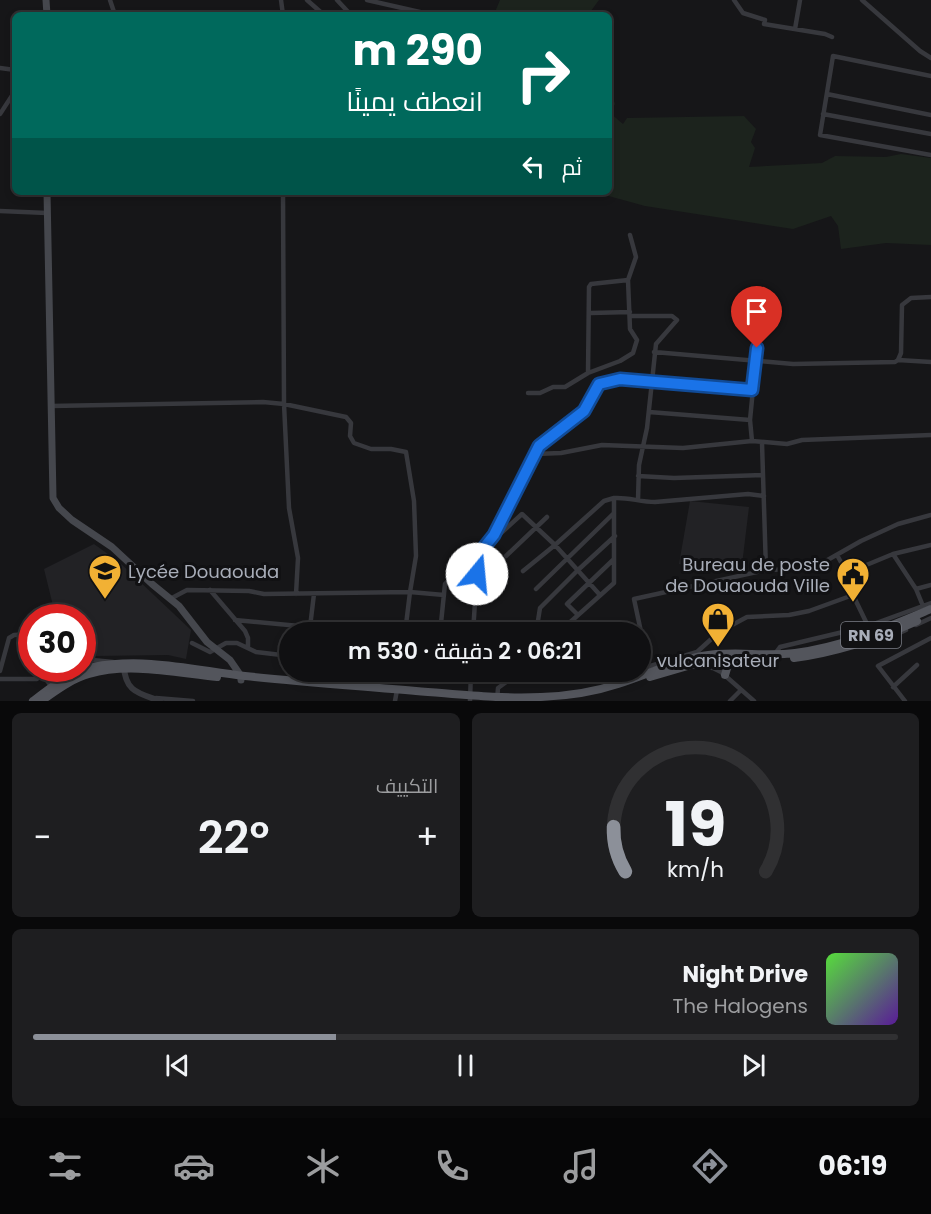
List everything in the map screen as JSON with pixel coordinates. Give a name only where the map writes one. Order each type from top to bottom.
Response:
[{"type":"main road","points":[[47,195],[53,498],[59,508],[72,520],[112,547],[187,614],[207,642],[230,660],[241,678]]},
{"type":"main road","name":"RN 69","points":[[651,672],[712,654],[774,655],[808,651],[858,639],[931,609]]},
{"type":"main road","name":"RN 69","points":[[685,663],[809,656],[843,649],[892,633],[931,616]]},
{"type":"main road","points":[[725,675],[728,665],[741,660]]},
{"type":"main road","name":"RN 69","points":[[33,701],[52,689],[88,674],[124,667],[396,695],[470,700],[564,696],[622,682]]},
{"type":"main road","name":"RN 69","points":[[552,701],[619,689],[631,682]]},
{"type":"main road","name":"RN 69","points":[[41,701],[52,689]]},
{"type":"street","points":[[307,0],[321,12]]},
{"type":"street","points":[[337,0],[348,12]]},
{"type":"street","points":[[367,0],[421,12]]},
{"type":"street","points":[[734,0],[742,13],[765,20],[764,24],[832,37]]},
{"type":"street","points":[[795,29],[801,0]]},
{"type":"street","points":[[862,0],[931,58]]},
{"type":"street","points":[[931,76],[833,56],[820,135],[931,155]]},
{"type":"street","points":[[827,94],[931,115]]},
{"type":"street","points":[[0,114],[12,96]]},
{"type":"street","points":[[823,114],[931,134]]},
{"type":"street","points":[[283,195],[284,404],[289,508],[298,558],[296,594]]},
{"type":"street","points":[[0,211],[47,213]]},
{"type":"street","points":[[528,393],[540,393],[553,387],[565,387],[588,373],[633,353],[637,340],[630,329],[628,280],[636,257],[630,235]]},
{"type":"street","points":[[588,373],[591,313],[589,287],[591,284],[628,280]]},
{"type":"street","points":[[898,360],[901,352],[902,305],[910,298],[931,297]]},
{"type":"street","points":[[591,313],[675,317],[677,320],[656,345],[654,352],[649,412],[638,476],[638,500]]},
{"type":"street","points":[[752,441],[750,420],[757,348]]},
{"type":"street","points":[[654,352],[793,364],[840,365],[898,360],[931,362]]},
{"type":"street","points":[[474,622],[480,553],[494,535],[539,446],[584,411],[599,384],[620,379],[752,390]]},
{"type":"street","points":[[51,406],[263,402],[284,404],[346,417],[351,423],[350,436],[354,443],[371,449],[405,452],[414,501],[416,556],[406,622]]},
{"type":"street","points":[[649,412],[750,420]]},
{"type":"street","points":[[535,454],[561,453],[603,445],[683,448],[752,441],[787,444],[802,440],[931,435]]},
{"type":"street","points":[[762,443],[766,570]]},
{"type":"street","points":[[638,476],[674,478],[763,475]]},
{"type":"street","points":[[523,571],[604,501],[626,497],[655,502],[748,494],[764,496]]},
{"type":"street","points":[[570,622],[614,583],[614,498]]},
{"type":"street","points":[[536,589],[614,513]]},
{"type":"street","points":[[441,622],[445,584],[522,514],[555,545],[600,595]]},
{"type":"street","points":[[639,622],[634,599],[766,570],[799,569],[824,562],[898,524],[931,515]]},
{"type":"street","points":[[506,556],[547,517]]},
{"type":"street","points":[[538,622],[540,608],[615,536]]},
{"type":"street","points":[[847,573],[893,554],[931,545]]},
{"type":"street","points":[[893,554],[916,590],[923,606]]},
{"type":"street","points":[[837,555],[847,573],[853,595],[868,626]]},
{"type":"street","points":[[578,615],[567,604],[614,560]]},
{"type":"street","points":[[916,590],[931,585]]},
{"type":"street","points":[[170,599],[187,590],[296,594],[410,592],[444,595]]},
{"type":"street","points":[[210,590],[246,631],[248,648]]},
{"type":"street","points":[[311,622],[314,594]]},
{"type":"street","points":[[651,671],[697,652],[718,632],[747,617],[789,615],[809,611],[853,595]]},
{"type":"street","points":[[774,655],[780,647],[868,626],[931,603]]},
{"type":"street","points":[[235,620],[279,624]]},
{"type":"street","points":[[0,671],[9,638],[18,635]]},
{"type":"street","points":[[905,701],[878,666],[931,639]]},
{"type":"street","points":[[192,643],[210,652],[226,643],[237,644],[256,652],[279,655]]},
{"type":"street","points":[[96,659],[124,667],[125,680],[132,689],[160,701]]},
{"type":"street","points":[[685,663],[713,668],[725,675],[754,701]]},
{"type":"street","points":[[893,687],[917,666]]},
{"type":"street","points":[[0,679],[18,679]]},
{"type":"street","points":[[48,682],[52,689]]},
{"type":"street","points":[[470,682],[470,700]]},
{"type":"street","points":[[500,699],[498,688],[507,682]]},
{"type":"street","points":[[730,701],[741,690]]},
{"type":"street","points":[[151,698],[193,701]]},
{"type":"shaded area","points":[[500,0],[599,0],[590,12],[495,12]]},
{"type":"shaded area","points":[[612,115],[623,124],[627,118],[744,116],[756,129],[751,142],[755,148],[749,167],[822,163],[835,156],[886,157],[901,154],[931,158],[931,245],[886,243],[841,249],[838,226],[831,216],[793,229],[645,206],[605,195],[612,195]]},
{"type":"shaded area","points":[[690,501],[749,507],[742,565],[705,558],[703,568],[679,564]]},
{"type":"shaded area","name":"Lycée Douaouda","points":[[94,544],[119,562],[191,630],[186,659],[168,655],[96,656],[96,604],[53,604],[44,569]]},
{"type":"place","name":"Lycée Douaouda","points":[[105,600]]},
{"type":"place","name":"Bureau de poste de Douaouda Ville","points":[[853,603]]},
{"type":"place","name":"vulcanisateur","points":[[718,648]]},
{"type":"route","points":[[477,574],[478,555],[494,535],[539,446],[584,411],[591,403],[599,384],[620,379],[752,390],[757,348]]}]
